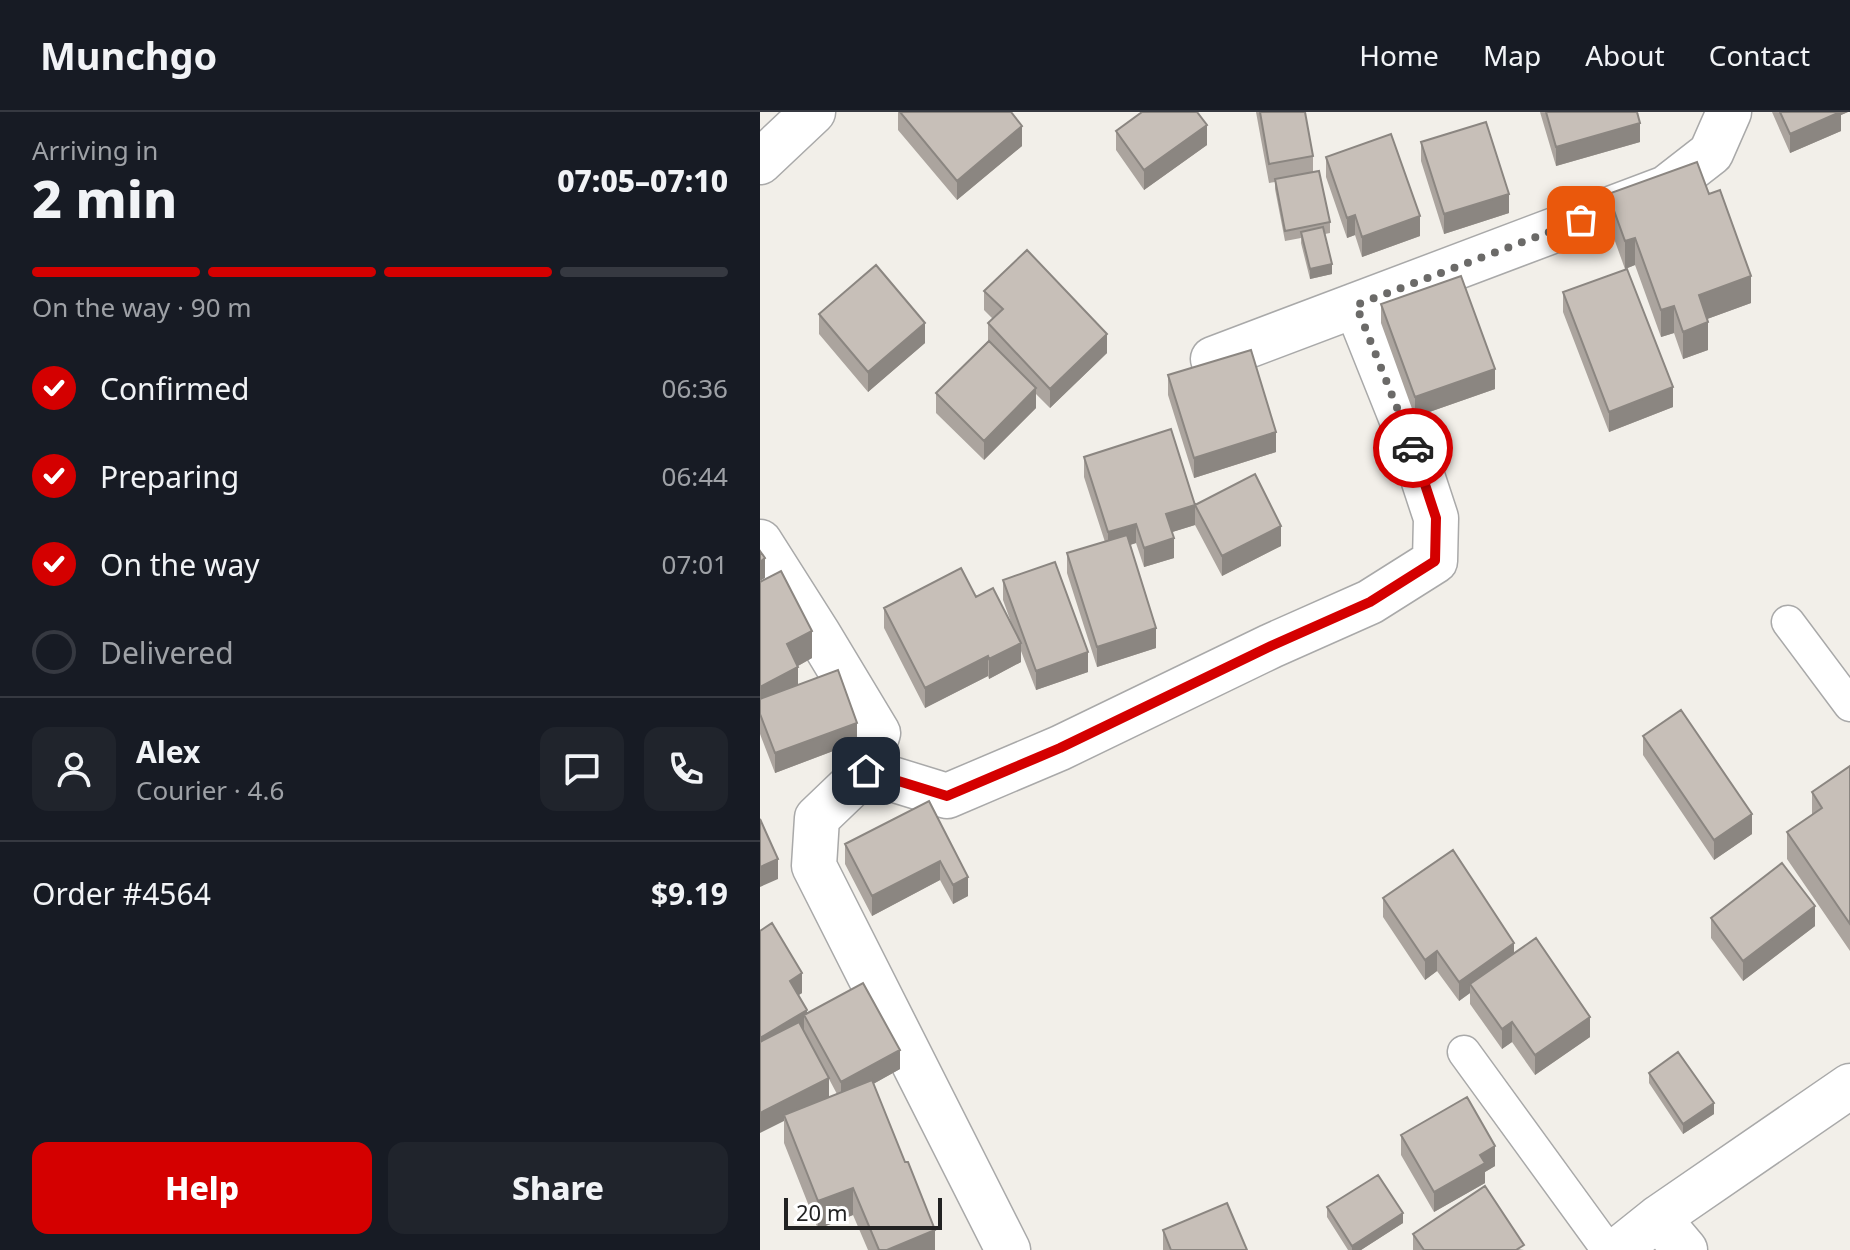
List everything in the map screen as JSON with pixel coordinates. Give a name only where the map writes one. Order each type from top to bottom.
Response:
[{"type":"street","points":[[760,162],[813,112]]},
{"type":"street","points":[[1213,359],[1666,188],[1711,153],[1729,112]]},
{"type":"street","points":[[866,771],[947,796],[1060,748],[1370,602],[1435,561],[1436,518],[1412,445],[1356,305]]},
{"type":"street","points":[[760,542],[878,733],[866,771],[817,818],[814,866],[1008,1250]]},
{"type":"street","points":[[1618,1250],[1672,1234],[1850,1086]]},
{"type":"lane","points":[[1788,622],[1850,705]]},
{"type":"lane","points":[[1464,1052],[1608,1250]]},
{"type":"building","points":[[900,112],[1011,112],[1022,126],[957,181]]},
{"type":"building","points":[[1142,112],[1197,112],[1207,125],[1144,170],[1116,131]]},
{"type":"building","points":[[1260,112],[1305,112],[1313,156],[1269,164]]},
{"type":"building","points":[[1546,112],[1637,112],[1640,123],[1556,147]]},
{"type":"building","points":[[1780,112],[1840,112],[1790,134]]},
{"type":"building","points":[[1486,122],[1509,194],[1444,214],[1421,142]]},
{"type":"building","points":[[1391,134],[1420,216],[1362,237],[1355,215],[1347,218],[1326,157]]},
{"type":"building","points":[[1697,162],[1709,194],[1720,190],[1751,276],[1699,295],[1708,322],[1683,332],[1674,306],[1661,310],[1635,238],[1625,241],[1608,194]]},
{"type":"building","points":[[1319,171],[1330,222],[1285,231],[1275,179]]},
{"type":"building","points":[[1323,227],[1332,264],[1310,269],[1301,232]]},
{"type":"building","points":[[1027,250],[1107,334],[1050,389],[988,323],[1003,309],[984,291]]},
{"type":"building","points":[[876,265],[925,323],[868,372],[819,314]]},
{"type":"building","points":[[1627,269],[1673,387],[1609,412],[1563,292]]},
{"type":"building","points":[[1461,276],[1495,369],[1415,397],[1381,304]]},
{"type":"building","points":[[989,341],[1036,388],[984,441],[936,393]]},
{"type":"building","points":[[1251,350],[1276,432],[1194,458],[1168,375]]},
{"type":"building","points":[[1171,429],[1195,505],[1166,514],[1174,538],[1144,548],[1136,524],[1108,532],[1084,457]]},
{"type":"building","points":[[1255,474],[1281,526],[1222,556],[1195,505]]},
{"type":"building","points":[[1127,535],[1156,628],[1097,647],[1067,553]]},
{"type":"building","points":[[1055,562],[1088,652],[1036,671],[1003,580]]},
{"type":"building","points":[[961,568],[976,597],[993,588],[1021,643],[925,688],[884,608]]},
{"type":"building","points":[[781,571],[812,631],[787,644],[798,667],[760,687],[760,582]]},
{"type":"building","points":[[838,670],[857,723],[775,753],[760,714],[760,699]]},
{"type":"building","points":[[1681,710],[1752,814],[1714,840],[1643,736]]},
{"type":"building","points":[[1850,766],[1850,924],[1787,832],[1822,808],[1812,792]]},
{"type":"building","points":[[929,801],[968,877],[953,885],[940,861],[872,896],[845,844]]},
{"type":"building","points":[[760,819],[778,859],[760,867]]},
{"type":"building","points":[[1453,850],[1514,943],[1459,982],[1437,951],[1425,960],[1383,898]]},
{"type":"building","points":[[1782,863],[1815,906],[1743,961],[1711,918]]},
{"type":"building","points":[[772,923],[802,973],[790,981],[807,1010],[760,1038],[760,931]]},
{"type":"building","points":[[1536,938],[1590,1017],[1535,1055],[1512,1022],[1502,1029],[1470,984]]},
{"type":"building","points":[[863,983],[900,1050],[841,1082],[804,1015]]},
{"type":"building","points":[[799,1022],[829,1078],[760,1113],[760,1042]]},
{"type":"building","points":[[1678,1052],[1714,1103],[1683,1124],[1649,1073]]},
{"type":"building","points":[[872,1080],[935,1230],[887,1250],[879,1250],[853,1188],[818,1201],[784,1115]]},
{"type":"building","points":[[1467,1097],[1495,1146],[1480,1155],[1485,1163],[1434,1192],[1401,1135]]},
{"type":"building","points":[[1378,1175],[1403,1213],[1352,1246],[1327,1207]]},
{"type":"building","points":[[1485,1186],[1524,1245],[1516,1250],[1424,1250],[1413,1234]]},
{"type":"building","points":[[1227,1203],[1247,1250],[1171,1250],[1163,1230]]},
{"type":"way so far","points":[[1413,448],[1356,305],[1581,220]]},
{"type":"route","points":[[866,771],[947,796],[1060,748],[1370,602],[1435,561],[1436,518],[1413,448]]}]
